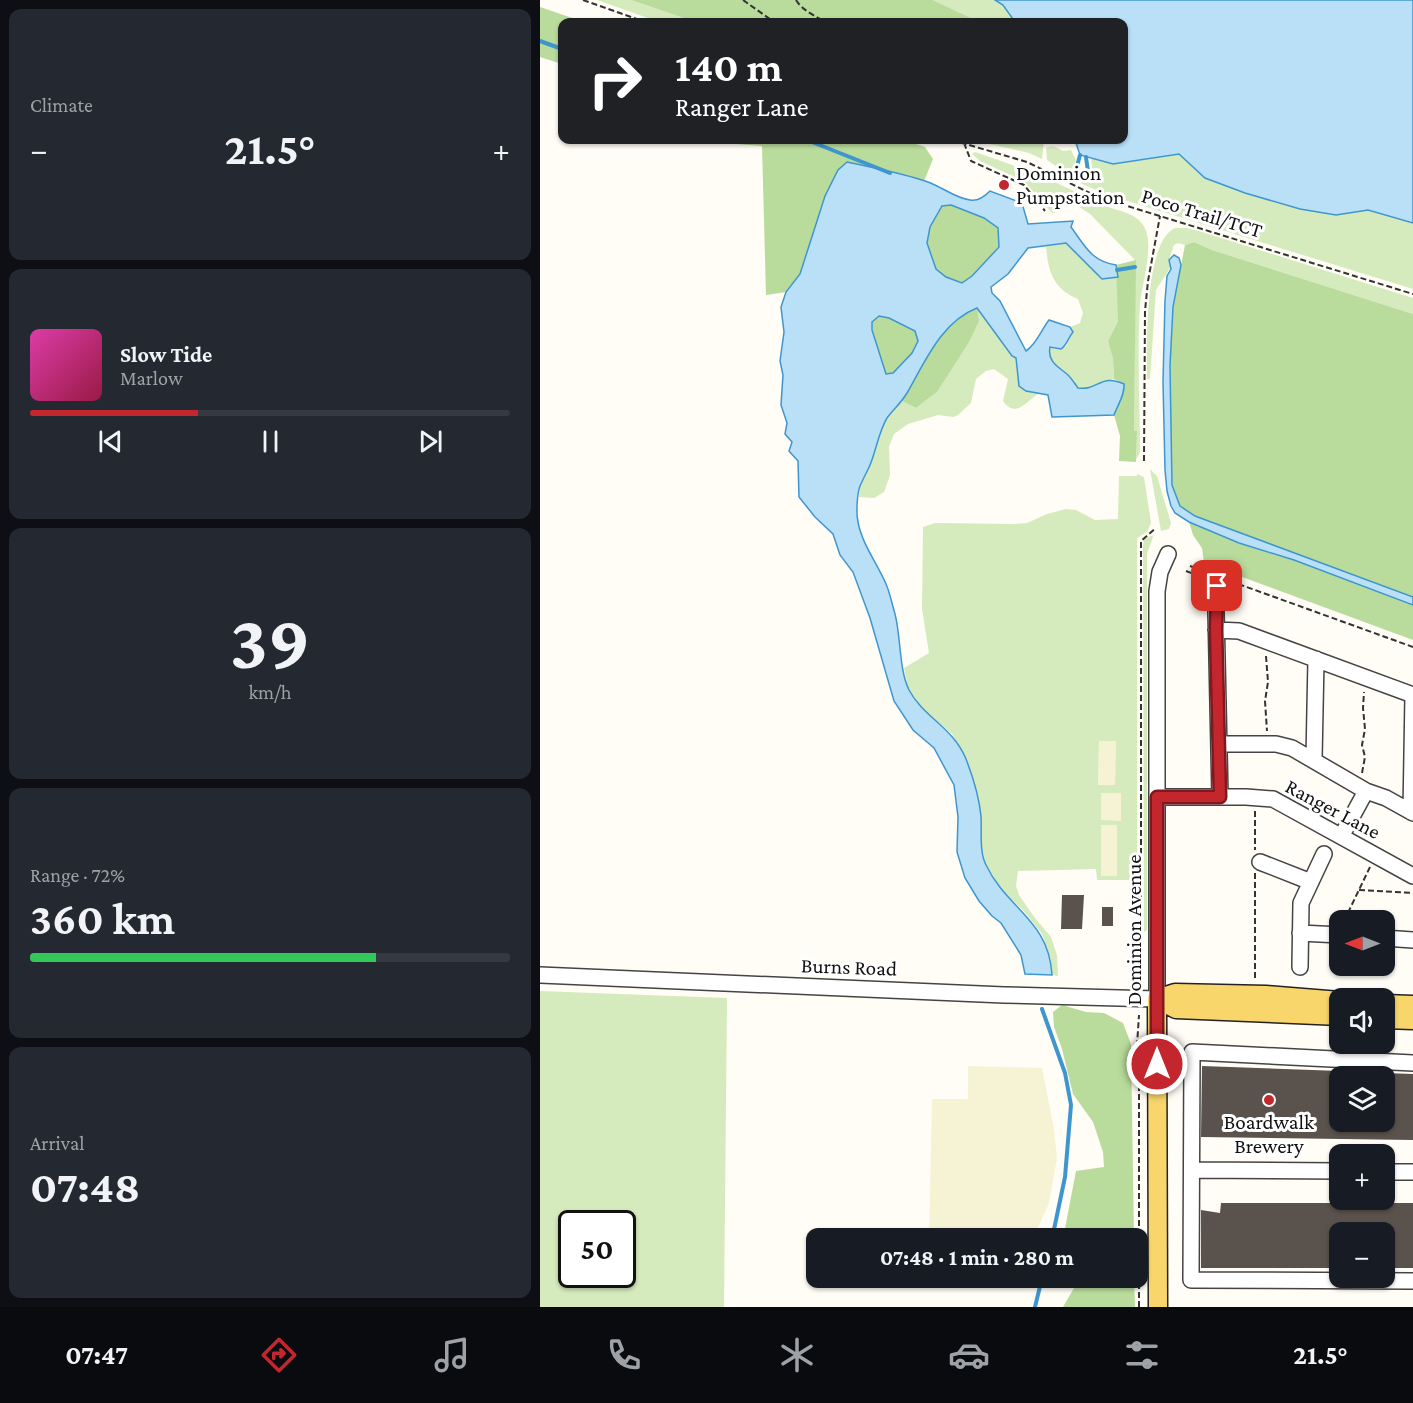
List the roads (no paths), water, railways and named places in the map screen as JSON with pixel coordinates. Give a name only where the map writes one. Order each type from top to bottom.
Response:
[{"type":"main road","points":[[1157,999],[1175,993],[1266,995],[1329,1000]]},
{"type":"main road","points":[[1157,999],[1176,1009],[1329,1016]]},
{"type":"main road","name":"Dominion Avenue","points":[[1157,999],[1158,1307]]},
{"type":"main road","points":[[1395,1004],[1413,1005]]},
{"type":"main road","points":[[1395,1019],[1413,1020]]},
{"type":"street","name":"Dominion Avenue","points":[[1157,999],[1157,591],[1160,572],[1168,554]]},
{"type":"street","points":[[1220,580],[1216,630],[1220,797]]},
{"type":"street","points":[[1216,630],[1239,631],[1413,695],[1412,812],[1287,746],[1220,744]]},
{"type":"street","points":[[1314,759],[1316,659]]},
{"type":"street","points":[[1342,835],[1361,787]]},
{"type":"street","name":"Ranger Lane","points":[[1157,797],[1273,799],[1413,876]]},
{"type":"street","points":[[1300,967],[1301,903],[1324,854]]},
{"type":"street","points":[[1257,864],[1311,882]]},
{"type":"street","points":[[1300,933],[1329,935]]},
{"type":"street","points":[[1395,939],[1413,940]]},
{"type":"street","name":"Burns Road","points":[[540,975],[1004,995],[1157,999]]},
{"type":"street","points":[[1413,1063],[1192,1052],[1191,1280],[1413,1281]]},
{"type":"street","points":[[1192,1170],[1329,1171]]},
{"type":"street","points":[[1395,1172],[1413,1172]]},
{"type":"water","points":[[995,0],[1413,0],[1413,223],[1368,210],[1336,215],[1300,209],[1245,193],[1205,178],[1179,154],[1113,164],[1080,155],[1076,144],[1128,144],[1128,18],[1012,18],[1003,5]]},
{"type":"water","points":[[847,162],[888,171],[928,182],[970,200],[984,197],[990,191],[1022,203],[1028,224],[1073,221],[1071,227],[1089,252],[1100,260],[1116,265],[1118,277],[1102,279],[1066,243],[1028,248],[1008,274],[991,287],[992,293],[1000,301],[1026,351],[1036,341],[1049,320],[1070,327],[1073,332],[1061,349],[1050,347],[1050,357],[1078,388],[1090,387],[1110,380],[1124,384],[1114,415],[1052,417],[1048,395],[1026,391],[1019,386],[1016,358],[1012,356],[977,308],[964,314],[953,323],[935,344],[905,397],[887,418],[860,486],[857,509],[857,518],[866,546],[886,584],[891,599],[897,623],[903,673],[909,690],[922,708],[954,739],[966,759],[979,802],[984,860],[995,880],[1026,916],[1043,941],[1049,956],[1052,975],[1025,974],[1021,955],[1001,923],[979,901],[965,878],[957,852],[958,817],[954,785],[934,748],[913,730],[894,701],[870,618],[853,572],[840,555],[833,534],[799,497],[798,461],[789,451],[792,442],[785,434],[787,423],[781,405],[783,375],[780,361],[784,332],[781,307],[786,292],[800,274],[825,196],[838,170]],"holes":[[[951,205],[984,218],[998,228],[999,247],[972,276],[962,283],[946,277],[936,269],[927,243],[930,227],[942,206]],[[879,316],[889,318],[915,331],[918,341],[912,353],[893,373],[886,374],[872,330],[872,322]]]},
{"type":"water","points":[[1174,255],[1179,258],[1181,265],[1173,307],[1170,366],[1172,485],[1180,506],[1195,516],[1413,597],[1413,605],[1294,560],[1239,543],[1189,522],[1175,513],[1167,491],[1165,470],[1163,382],[1167,276],[1171,269],[1169,260]]},
{"type":"waterway","points":[[540,41],[558,48]]},
{"type":"waterway","points":[[817,144],[890,173]]},
{"type":"waterway","points":[[1076,170],[1080,155]]},
{"type":"waterway","points":[[1086,157],[1089,179]]},
{"type":"waterway","points":[[1117,270],[1135,267]]},
{"type":"waterway","points":[[1042,1009],[1065,1073],[1071,1105],[1065,1177],[1054,1228]]},
{"type":"waterway","points":[[1035,1307],[1040,1288]]},
{"type":"place","name":"Dominion Pumpstation","points":[[1004,185]]},
{"type":"place","name":"Boardwalk Brewery","points":[[1269,1100]]}]
